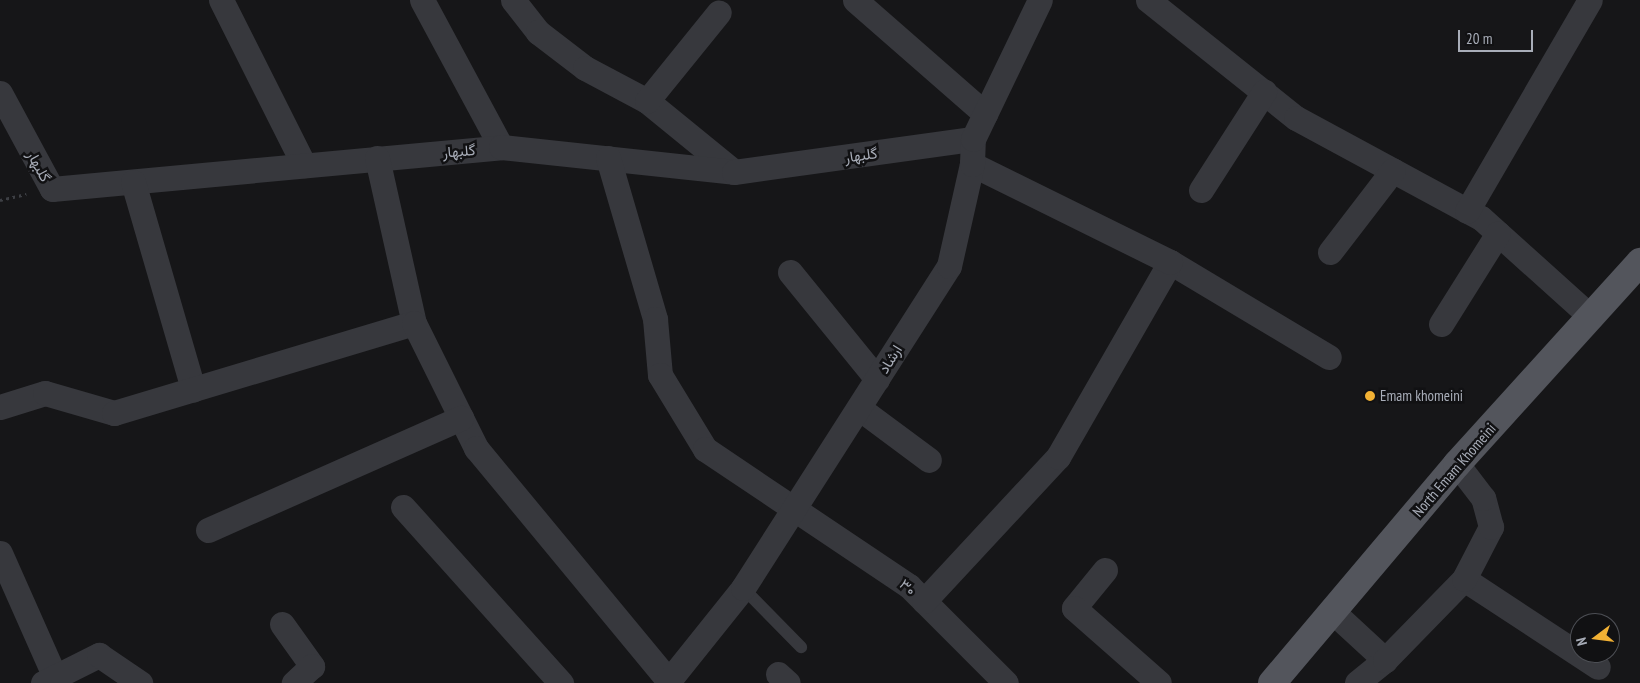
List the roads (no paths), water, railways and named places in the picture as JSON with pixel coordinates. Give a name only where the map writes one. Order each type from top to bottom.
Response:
[{"type":"main road","name":"North Emam Khomeini","points":[[1272,683],[1457,464],[1591,317],[1638,269]]},
{"type":"street","points":[[221,0],[304,165]]},
{"type":"street","points":[[422,0],[501,147]]},
{"type":"street","points":[[513,0],[538,32],[577,62],[647,101],[734,172]]},
{"type":"street","points":[[855,0],[985,114]]},
{"type":"street","name":"ارشاد","points":[[668,682],[743,588],[949,266],[972,164],[973,139],[1040,0]]},
{"type":"street","points":[[1467,210],[1590,0]]},
{"type":"street","points":[[1150,1],[1296,118],[1467,210],[1498,233],[1591,317]]},
{"type":"street","points":[[647,101],[719,12]]},
{"type":"street","points":[[1201,190],[1264,92]]},
{"type":"street","name":"گلبهار","points":[[0,93],[52,190],[501,147],[734,172],[973,139]]},
{"type":"street","points":[[377,158],[414,322],[476,448],[668,682]]},
{"type":"street","name":"۳۰","points":[[608,158],[655,319],[660,375],[705,449],[909,586],[1006,683]]},
{"type":"street","points":[[972,164],[1170,262],[1329,357]]},
{"type":"street","points":[[1330,252],[1393,170]]},
{"type":"street","points":[[133,182],[192,389]]},
{"type":"street","points":[[1441,324],[1498,233]]},
{"type":"street","points":[[924,601],[1058,457],[1170,262]]},
{"type":"street","points":[[790,272],[877,379]]},
{"type":"street","points":[[1,403],[44,393],[114,413],[414,322]]},
{"type":"street","points":[[859,408],[929,460]]},
{"type":"street","points":[[208,530],[461,418]]},
{"type":"street","points":[[1357,683],[1385,660],[1464,579],[1491,527],[1483,498],[1457,464]]},
{"type":"street","points":[[403,507],[561,683]]},
{"type":"street","points":[[0,553],[49,680],[99,655],[140,683]]},
{"type":"street","points":[[1105,570],[1074,608],[1159,683]]},
{"type":"street","points":[[1464,579],[1598,667]]},
{"type":"street","points":[[1333,612],[1385,660]]},
{"type":"street","points":[[282,624],[312,666],[294,683]]},
{"type":"lane","points":[[743,588],[801,647]]},
{"type":"place","name":"Emam khomeini","points":[[1370,396]]}]
